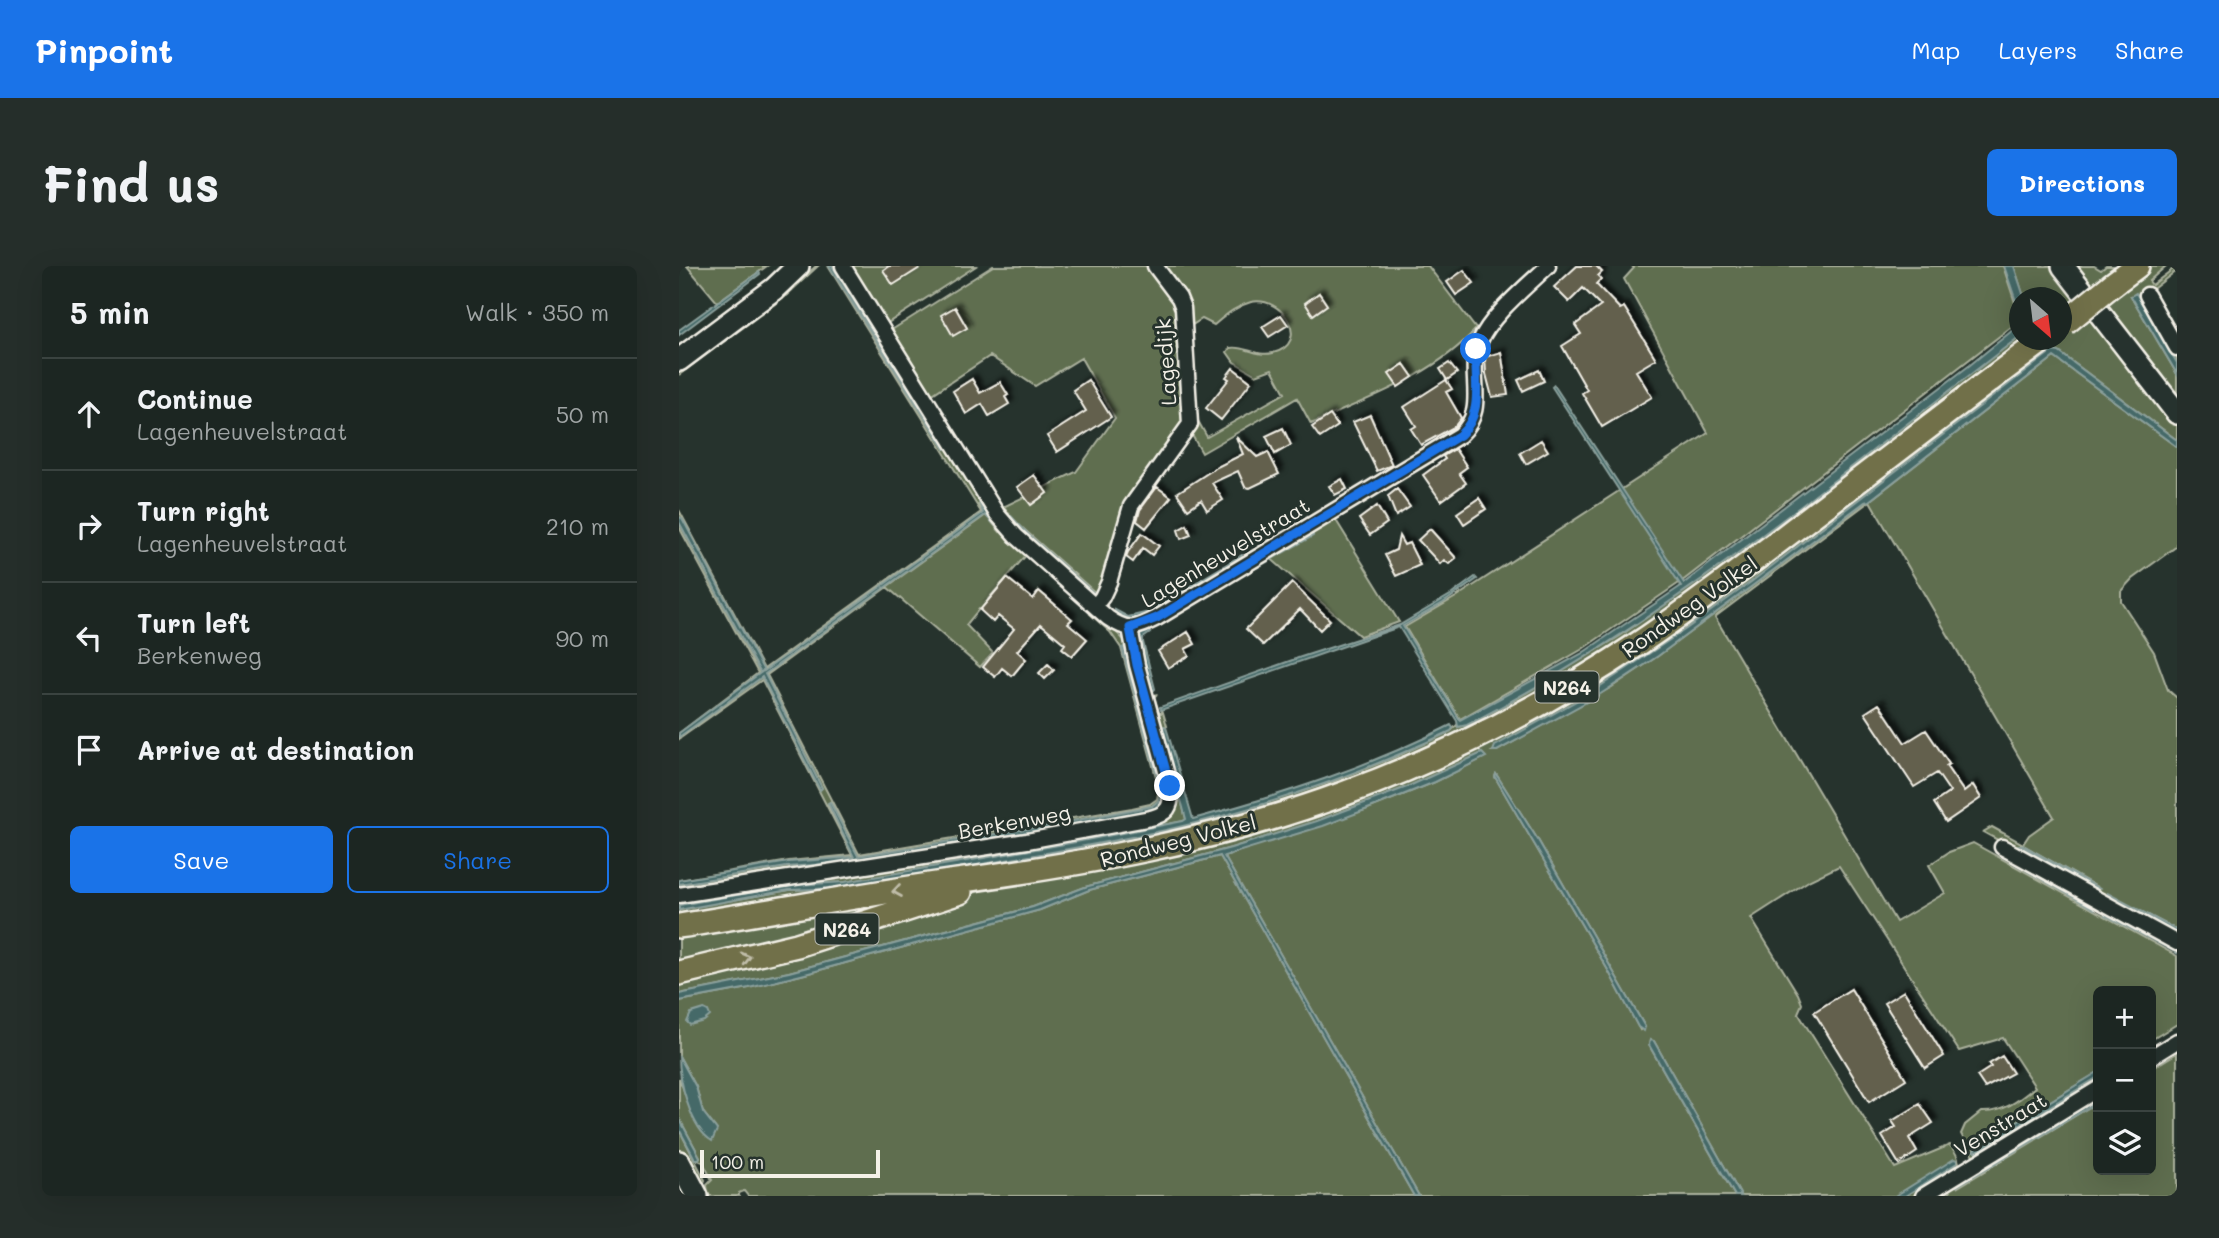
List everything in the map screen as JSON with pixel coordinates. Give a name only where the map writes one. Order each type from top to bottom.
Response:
[{"type":"main road","points":[[2072,317],[2137,266]]},
{"type":"main road","name":"Rondweg Volkel","points":[[679,926],[1116,857],[1218,833],[1307,807],[1413,766],[1506,722],[1619,656],[1689,608],[2030,350]]},
{"type":"main road","name":"Rondweg Volkel","points":[[679,973],[797,945],[1013,875]]},
{"type":"street","points":[[679,360],[774,289],[797,266]]},
{"type":"street","name":"Lagenheuvelstraat","points":[[843,266],[997,513],[1016,536],[1095,607],[1121,627],[1130,628],[1157,618],[1460,435],[1468,428],[1476,409],[1476,349],[1481,338],[1495,318],[1548,266]]},
{"type":"street","name":"Lagedijk","points":[[1095,607],[1109,582],[1131,506],[1190,424],[1183,308],[1179,298],[1155,266]]},
{"type":"street","points":[[2063,266],[2177,413]]},
{"type":"street","points":[[2147,295],[2177,348]]},
{"type":"street","name":"Berkenweg","points":[[679,895],[1013,843],[1161,814],[1172,799],[1170,786],[1137,665],[1130,628]]},
{"type":"street","points":[[2002,847],[2177,943]]},
{"type":"street","points":[[2156,1054],[2177,1041]]},
{"type":"street","name":"Venstraat","points":[[1923,1196],[2093,1092]]},
{"type":"street","points":[[679,1162],[692,1194]]},
{"type":"green space","points":[[687,266],[767,266],[717,302]]},
{"type":"green space","points":[[816,266],[787,295],[679,375],[785,294]]},
{"type":"green space","points":[[828,266],[945,449],[832,266],[838,266],[1029,552],[988,599],[990,601],[982,611],[979,609],[966,625],[993,653],[980,667],[887,587],[767,675],[859,854],[1132,808],[1150,804],[1157,799],[1159,788],[1121,648],[1110,632],[1090,614],[1094,610],[1127,643],[1169,792],[1160,813],[679,892],[679,884],[787,867],[841,863],[1131,814],[1149,810],[1164,797],[1125,648],[1122,648],[1162,791],[1158,801],[1152,806],[857,856],[830,802],[828,804],[855,857],[789,862],[679,880],[789,861],[852,855],[762,680],[679,737],[762,677],[820,789],[822,788],[765,675],[986,515],[1000,532],[1002,531],[978,504],[983,513],[679,733],[758,673],[679,527],[679,522],[760,672],[679,517],[679,510],[764,669],[981,512]]},
{"type":"green space","points":[[849,266],[976,266],[886,324]]},
{"type":"green space","points":[[993,266],[1151,266],[1176,298],[1189,418],[1122,512],[1098,595],[1018,524],[1003,507],[1076,472],[1115,418],[1081,358],[1035,386],[990,356],[931,395],[890,331]]},
{"type":"green space","points":[[1162,266],[1428,266],[1476,329],[1441,360],[1377,395],[1311,424],[1297,398],[1202,453],[1189,430],[1198,421],[1207,437],[1285,393],[1272,369],[1256,375],[1234,362],[1227,352],[1230,348],[1240,348],[1273,353],[1285,348],[1291,340],[1292,331],[1282,312],[1263,302],[1251,302],[1241,306],[1214,325],[1202,319],[1189,327]]},
{"type":"green space","points":[[1632,266],[2003,266],[2010,287],[2009,329],[1685,579],[1581,650],[1460,719],[1405,627],[1456,597],[1708,433],[1624,279],[1634,268]]},
{"type":"green space","points":[[2014,266],[2094,266],[2101,270],[2106,266],[2126,266],[2072,308],[2072,287],[2021,287]]},
{"type":"green space","points":[[2150,266],[2166,266],[2149,281],[2152,285],[2177,266],[2177,270],[2149,292],[2177,355],[2177,363],[2138,296],[2131,296],[2177,374],[2177,404],[2106,312],[2093,322],[2177,422],[2177,440],[2059,352],[2052,351],[1747,586],[1642,660],[1493,751],[1612,687],[1658,656],[1868,502],[2054,357],[2177,447],[2177,546],[2132,579],[2121,591],[2121,601],[2154,652],[2168,690],[2177,698],[2177,930],[2107,894],[2177,933],[2177,938],[1983,832],[1992,827],[2023,844],[2029,835],[2054,817],[1870,501],[1715,617],[1896,922],[1945,893],[1929,865],[1949,852],[1973,843],[2177,956],[2177,1024],[2156,1037],[2156,986],[2093,986],[2093,1075],[1974,1148],[1977,1151],[2093,1080],[2093,1089],[1976,1156],[1972,1154],[1961,1134],[1965,1125],[1981,1112],[2010,1105],[2035,1087],[2003,1038],[1959,1051],[1839,866],[1810,880],[1751,918],[1798,994],[1802,1004],[1798,1013],[1895,1168],[1950,1145],[1955,1151],[1958,1160],[1959,1171],[1918,1196],[1905,1196],[1957,1163],[1957,1160],[1895,1196],[1741,1196],[1654,1041],[1650,1040],[1649,1045],[1735,1196],[1419,1196],[1224,856],[1365,810],[1435,782],[1485,757],[1482,753],[1407,787],[1317,821],[1231,848],[1085,887],[1033,907],[789,972],[679,994],[679,977],[987,889],[1044,876],[1481,742],[2040,350],[2072,350],[2072,326]],"holes":[[[1496,774],[1538,840],[1645,1027],[1640,1030],[1495,777]],[[2021,846],[2097,887],[2094,888]]]},
{"type":"green space","points":[[2009,345],[2009,350],[2017,350],[1673,610],[1531,701],[1349,784],[1159,840],[679,923],[679,910],[789,890],[842,888],[1168,830],[1334,781],[1397,756],[1451,731],[1457,725],[1467,725],[1511,702],[1620,636],[1699,581]]},
{"type":"green space","points":[[1334,517],[1399,622],[1360,636],[1269,557]]},
{"type":"green space","points":[[1157,694],[1154,697],[1159,713],[1162,713],[1162,709],[1167,726],[1162,727],[1186,819],[1184,821],[845,882],[795,885],[679,905],[679,898],[1162,819],[1172,814],[1176,804],[1149,698]]},
{"type":"green space","points":[[1220,856],[1414,1196],[748,1196],[744,1191],[739,1193],[739,1196],[703,1196],[679,1151],[679,1129],[705,1180],[703,1185],[708,1194],[707,1185],[712,1180],[703,1162],[698,1160],[700,1157],[679,1118],[679,1078],[690,1107],[717,1130],[703,1112],[696,1087],[679,1056],[679,1001],[805,974],[1040,910],[1089,890]]},
{"type":"green space","points":[[916,892],[918,901],[679,968],[679,932]]},
{"type":"green space","points":[[2177,1053],[2177,1196],[1943,1196],[1950,1192],[1949,1190],[1938,1196],[1929,1196],[2093,1095],[2093,1100],[1958,1183],[1958,1187],[2093,1105],[2093,1175],[2156,1175],[2156,1066]]},
{"type":"water","points":[[829,266],[832,266],[946,449],[945,449]]},
{"type":"water","points":[[2004,266],[2014,266],[2021,287],[2011,287]]},
{"type":"water","points":[[759,272],[760,274],[679,335],[679,330]]},
{"type":"water","points":[[2136,293],[2177,363],[2177,374],[2131,296]]},
{"type":"water","points":[[2009,333],[2009,345],[1752,543],[1613,640],[1467,725],[1458,727],[1457,721],[1399,627],[1161,710],[1160,707],[1400,625],[1475,577],[1477,579],[1443,603],[1403,626],[1460,720],[1581,654],[1681,586],[1552,387],[1554,385],[1684,583]]},
{"type":"water","points":[[2052,351],[2059,352],[2177,440],[2177,447],[2054,357],[1869,501],[1658,656],[1596,697],[1493,751],[1495,746],[1587,695],[1686,629]]},
{"type":"water","points":[[979,502],[1002,532],[985,515],[765,674],[822,788],[820,790],[762,677],[679,737],[679,733],[763,671],[760,672],[679,522],[679,517],[682,518],[764,671],[983,513]]},
{"type":"water","points":[[1010,515],[1029,535],[1095,594],[1022,531]]},
{"type":"water","points":[[1313,533],[1313,536],[1249,572],[1249,570]]},
{"type":"water","points":[[1242,555],[1244,557],[1142,618],[1128,619],[1115,613],[1115,610],[1128,617],[1145,613]]},
{"type":"water","points":[[1149,630],[1150,633],[1143,638],[1143,642],[1155,689],[1153,691],[1139,642],[1140,635]]},
{"type":"water","points":[[1124,647],[1165,794],[1155,808],[1108,819],[841,863],[787,867],[679,884],[679,880],[789,862],[854,857],[828,803],[830,802],[858,856],[1152,806],[1158,801],[1161,791],[1122,648]]},
{"type":"water","points":[[1451,725],[1451,731],[1347,775],[1239,811],[1166,830],[842,888],[789,890],[679,910],[679,905],[795,885],[845,882],[1183,821],[1186,819],[1162,727],[1164,726],[1193,819],[1325,779],[1389,754]]},
{"type":"water","points":[[1482,753],[1486,757],[1435,782],[1365,810],[1323,826],[1224,856],[1419,1196],[1414,1196],[1220,856],[1089,890],[1040,910],[805,974],[679,1001],[679,994],[789,972],[1033,907],[1085,887],[1231,848],[1317,821],[1407,787]]},
{"type":"water","points":[[1496,774],[1538,840],[1645,1027],[1644,1031],[1638,1027],[1608,970],[1495,777]]},
{"type":"water","points":[[2020,845],[2023,845],[2098,888],[2094,888]]},
{"type":"water","points":[[2001,853],[2098,907],[2094,909],[2001,856]]},
{"type":"water","points":[[2107,895],[2177,930],[2177,933]]},
{"type":"water","points":[[2106,911],[2177,950],[2177,953],[2105,915]]},
{"type":"water","points":[[704,1009],[710,1016],[704,1021],[690,1025],[687,1022],[691,1013]]},
{"type":"water","points":[[1650,1040],[1654,1041],[1741,1196],[1735,1196],[1649,1045]]},
{"type":"water","points":[[679,1056],[696,1087],[703,1112],[717,1130],[712,1141],[698,1126],[687,1103]]},
{"type":"water","points":[[2093,1075],[2093,1080],[1973,1151],[1978,1145]]},
{"type":"water","points":[[2093,1099],[2093,1105],[1957,1186],[1957,1183]]},
{"type":"water","points":[[679,1118],[699,1159],[695,1159],[679,1129]]},
{"type":"water","points":[[1954,1159],[1957,1163],[1905,1196],[1895,1196]]},
{"type":"building","points":[[889,266],[923,266],[893,285],[883,270]]},
{"type":"building","points":[[1577,266],[1596,266],[1602,272],[1598,276],[1601,279],[1596,284],[1620,309],[1624,307],[1656,359],[1636,371],[1652,397],[1602,427],[1582,393],[1587,390],[1562,346],[1581,334],[1575,325],[1601,306],[1583,288],[1569,302],[1554,287]]},
{"type":"building","points":[[1464,270],[1474,283],[1456,295],[1447,282]]},
{"type":"building","points":[[1319,293],[1327,305],[1313,315],[1305,303]]},
{"type":"building","points":[[955,307],[967,328],[953,336],[941,315]]},
{"type":"building","points":[[1281,315],[1288,325],[1269,337],[1262,327]]},
{"type":"building","points":[[1501,352],[1508,395],[1492,397],[1485,357]]},
{"type":"building","points":[[1449,363],[1457,373],[1447,380],[1440,369]]},
{"type":"building","points":[[1404,364],[1413,377],[1398,387],[1389,374]]},
{"type":"building","points":[[1233,368],[1251,382],[1221,420],[1206,408],[1229,379],[1226,377]]},
{"type":"building","points":[[1539,370],[1544,381],[1523,391],[1518,380]]},
{"type":"building","points":[[972,379],[980,393],[1000,382],[1008,395],[1005,397],[1009,404],[989,416],[982,404],[966,414],[953,391]]},
{"type":"building","points":[[1088,380],[1111,417],[1057,452],[1047,436],[1086,411],[1073,390]]},
{"type":"building","points":[[1446,380],[1452,389],[1446,392],[1461,418],[1454,427],[1421,445],[1411,429],[1416,426],[1404,407]]},
{"type":"building","points":[[1330,415],[1338,426],[1320,438],[1312,427]]},
{"type":"building","points":[[1370,415],[1392,465],[1377,471],[1353,422]]},
{"type":"building","points":[[1283,428],[1291,445],[1275,454],[1266,436]]},
{"type":"building","points":[[1236,437],[1257,457],[1268,452],[1279,474],[1250,488],[1245,487],[1238,471],[1212,483],[1223,500],[1207,510],[1201,500],[1188,509],[1177,493],[1243,454]]},
{"type":"building","points":[[1541,440],[1548,451],[1526,464],[1520,453]]},
{"type":"building","points":[[1455,449],[1467,467],[1459,473],[1466,483],[1441,501],[1423,475],[1445,459],[1443,456]]},
{"type":"building","points":[[1034,475],[1047,493],[1031,505],[1017,487]]},
{"type":"building","points":[[1342,479],[1347,489],[1335,495],[1329,486]]},
{"type":"building","points":[[1157,487],[1171,497],[1146,528],[1137,521],[1140,510]]},
{"type":"building","points":[[1397,489],[1410,507],[1396,516],[1388,496]]},
{"type":"building","points":[[1479,498],[1486,509],[1464,524],[1457,513]]},
{"type":"building","points":[[1377,506],[1387,523],[1370,535],[1359,519]]},
{"type":"building","points":[[1187,525],[1191,535],[1181,539],[1178,530]]},
{"type":"building","points":[[1430,529],[1456,558],[1449,564],[1444,560],[1440,564],[1418,540]]},
{"type":"building","points":[[1142,533],[1159,546],[1152,555],[1143,548],[1133,562],[1126,557]]},
{"type":"building","points":[[1399,536],[1404,545],[1409,543],[1420,565],[1396,576],[1385,555],[1396,550]]},
{"type":"building","points":[[1007,578],[1033,599],[1039,591],[1072,619],[1068,623],[1087,639],[1072,656],[1062,648],[1065,644],[1041,624],[1017,651],[1026,659],[1012,676],[1002,668],[995,677],[983,667],[1014,629],[998,616],[993,622],[980,610]]},
{"type":"building","points":[[1292,583],[1330,620],[1320,630],[1300,609],[1263,645],[1246,629]]},
{"type":"building","points":[[1188,632],[1195,644],[1185,649],[1189,656],[1168,668],[1158,651]]},
{"type":"building","points":[[1048,664],[1054,670],[1045,679],[1039,673]]},
{"type":"building","points":[[1879,704],[1905,743],[1926,730],[1964,792],[1973,785],[1981,798],[1946,822],[1934,803],[1950,792],[1937,773],[1914,787],[1865,713]]},
{"type":"building","points":[[1851,989],[1906,1079],[1869,1102],[1814,1012]]},
{"type":"building","points":[[1904,991],[1944,1056],[1925,1068],[1884,1003]]},
{"type":"building","points":[[2002,1056],[2013,1073],[1985,1088],[1977,1076]]},
{"type":"building","points":[[1920,1104],[1933,1123],[1909,1138],[1917,1152],[1899,1164],[1882,1136],[1896,1127],[1892,1121]]},
{"type":"route","points":[[1170,786],[1137,665],[1130,628],[1157,618],[1460,435],[1468,428],[1476,409],[1476,349]]}]
